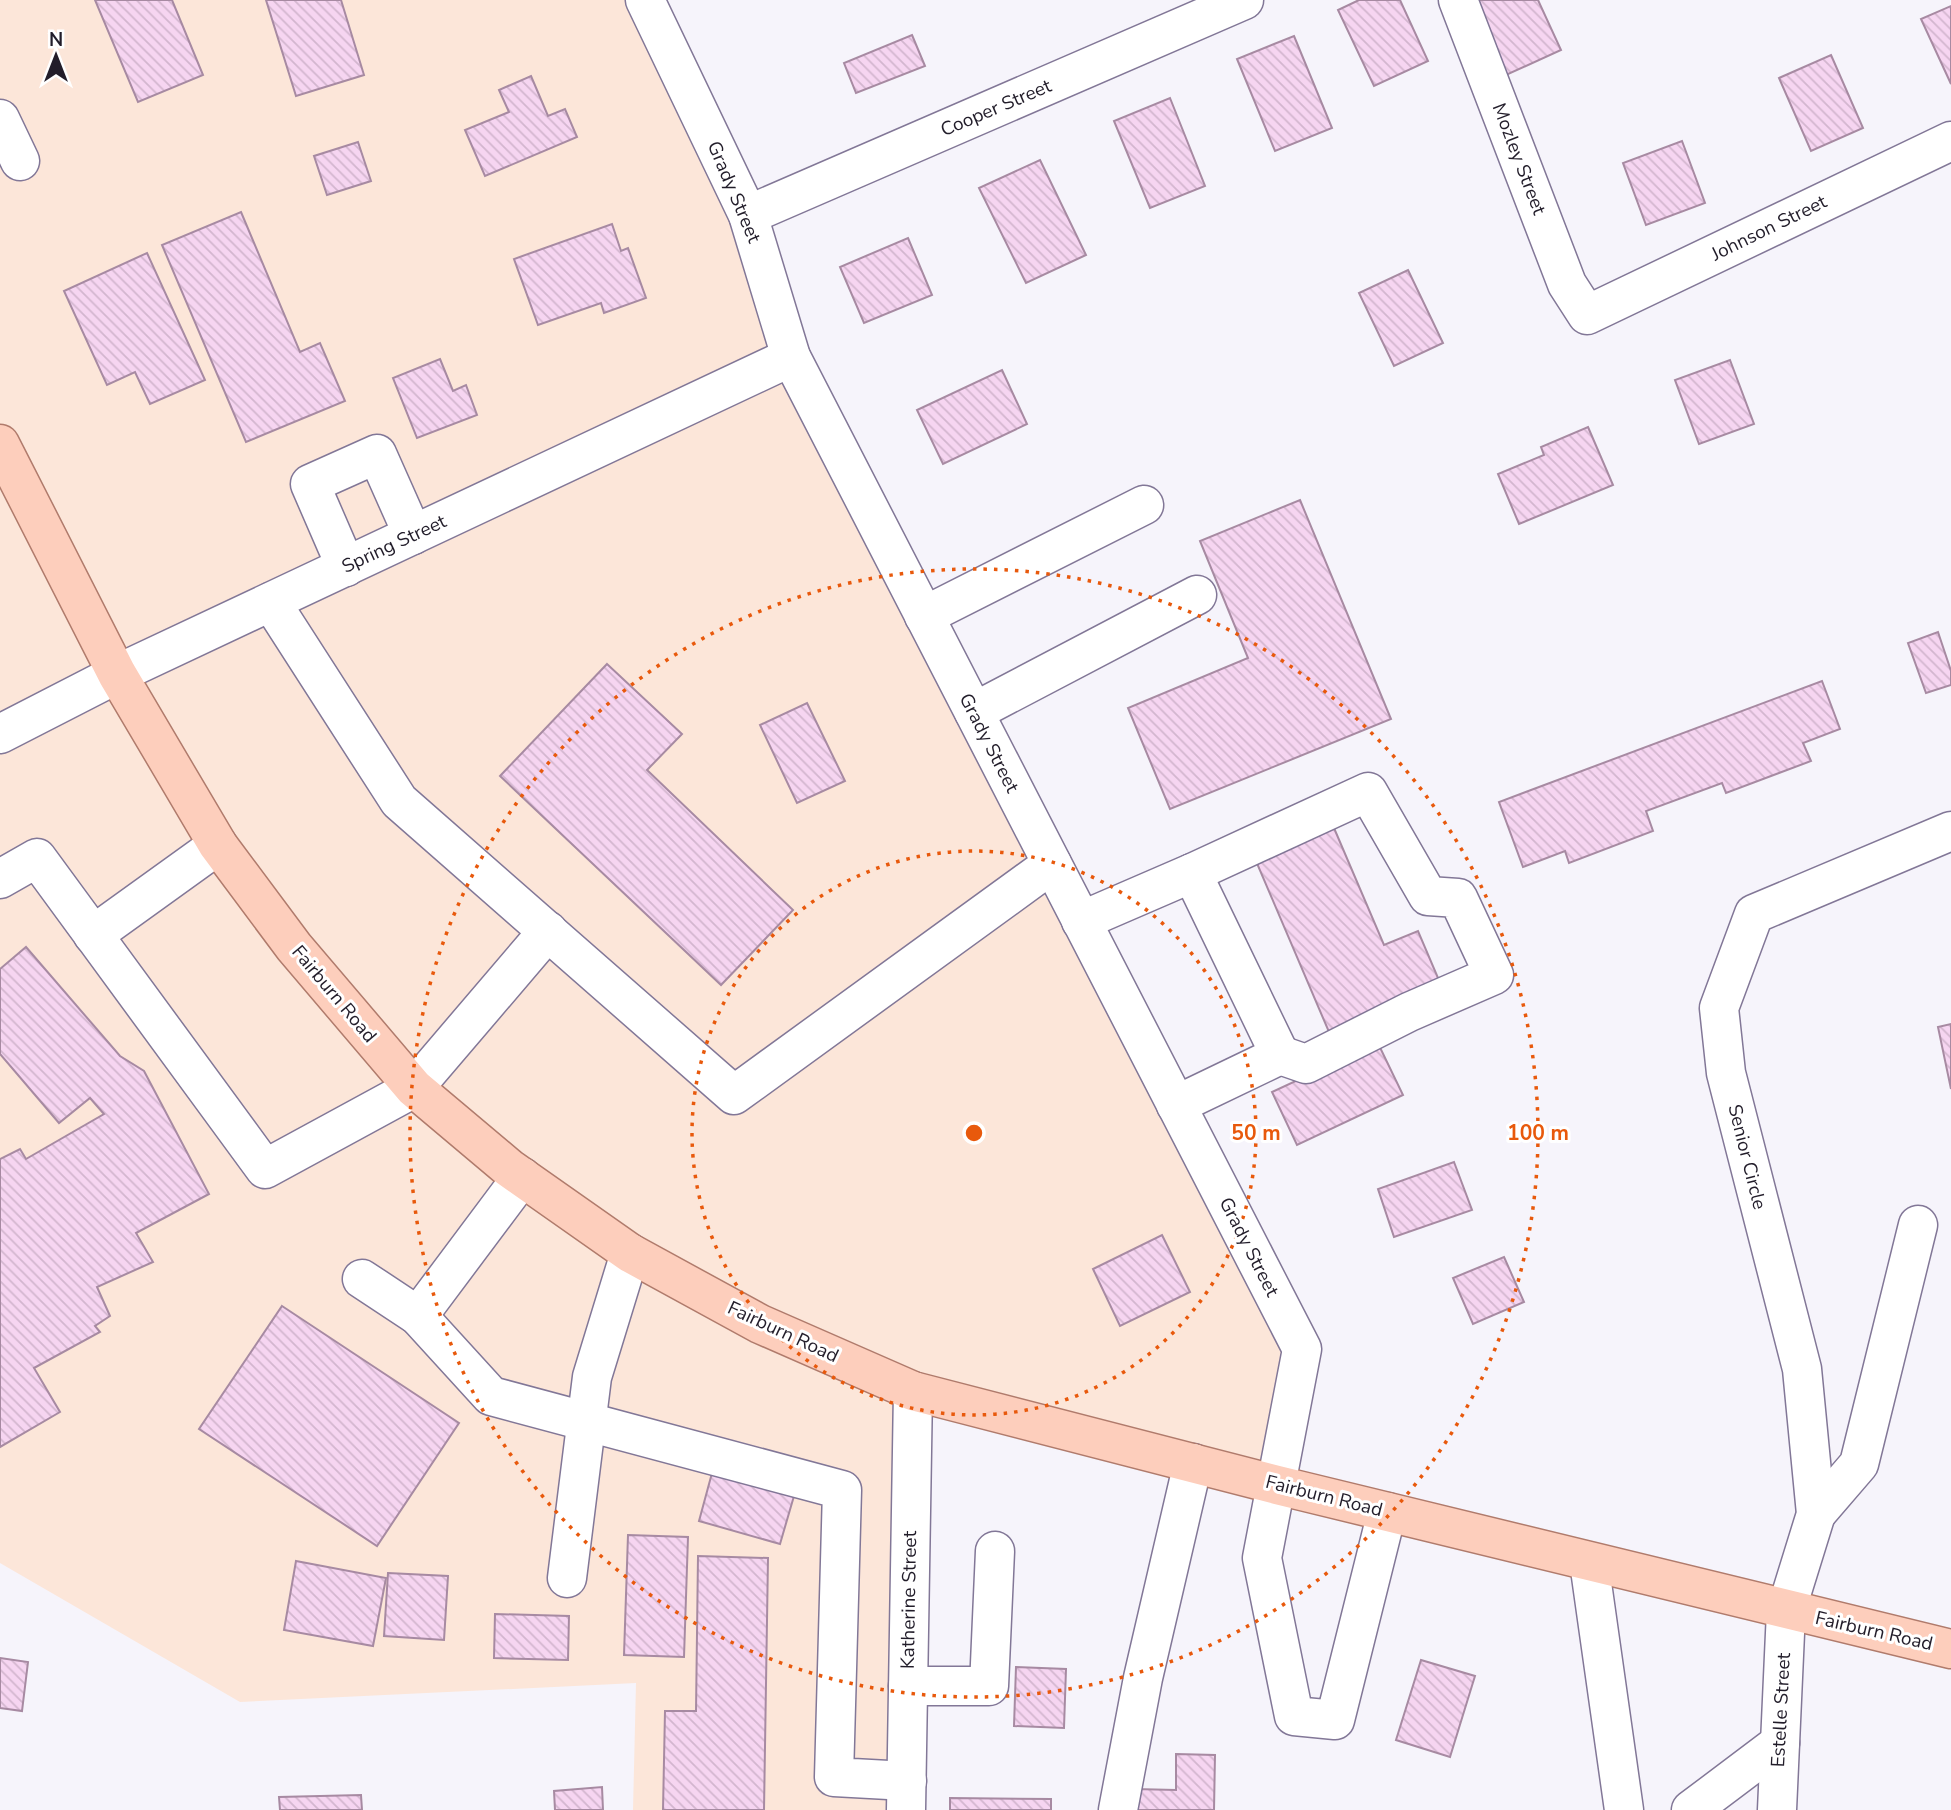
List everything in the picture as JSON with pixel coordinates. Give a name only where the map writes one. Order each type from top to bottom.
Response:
[{"type":"main road","name":"Fairburn Road","points":[[0,444],[117,674],[218,845],[294,947],[414,1088],[522,1177],[630,1253],[760,1324],[913,1391],[1277,1485],[1951,1649]]},
{"type":"street","name":"Grady Street","points":[[645,0],[748,215],[791,357],[1302,1349],[1262,1558],[1294,1716],[1335,1720],[1387,1512]]},
{"type":"street","name":"Cooper Street","points":[[748,215],[1244,0]]},
{"type":"street","name":"Mozley Street","points":[[1458,0],[1567,284],[1587,315]]},
{"type":"street","points":[[0,119],[20,161]]},
{"type":"street","name":"Johnson Street","points":[[1587,315],[1951,141]]},
{"type":"street","name":"Spring Street","points":[[0,734],[117,674],[791,357]]},
{"type":"street","points":[[346,567],[310,484],[377,454],[413,535]]},
{"type":"street","points":[[924,616],[1144,505]]},
{"type":"street","points":[[974,712],[1197,595]]},
{"type":"street","points":[[271,602],[399,801],[734,1095],[1052,864]]},
{"type":"street","points":[[1081,921],[1368,792],[1428,896],[1458,898],[1494,975],[1409,1012],[1306,1064],[1280,1055],[1176,1105]]},
{"type":"street","name":"Senior Circle","points":[[1786,1611],[1816,1514],[1802,1369],[1726,1073],[1719,1008],[1754,914],[1951,831]]},
{"type":"street","points":[[93,935],[218,845]]},
{"type":"street","points":[[0,879],[37,858],[265,1168],[414,1088],[548,932]]},
{"type":"street","points":[[1192,873],[1280,1055]]},
{"type":"street","points":[[418,1315],[522,1177]]},
{"type":"street","points":[[1816,1514],[1859,1464],[1918,1225]]},
{"type":"street","points":[[567,1578],[592,1377],[630,1253]]},
{"type":"street","points":[[362,1279],[418,1315],[491,1396],[842,1490],[834,1777],[906,1796]]},
{"type":"street","name":"Katherine Street","points":[[906,1796],[913,1391]]},
{"type":"street","points":[[1118,1810],[1143,1678],[1193,1463]]},
{"type":"street","points":[[908,1686],[989,1686],[995,1551]]},
{"type":"street","points":[[1589,1562],[1624,1810]]},
{"type":"street","name":"Estelle Street","points":[[1777,1810],[1786,1611]]},
{"type":"street","points":[[1691,1810],[1780,1743]]},
{"type":"shaded area","points":[[0,0],[663,0],[791,357],[1302,1349],[1277,1485],[913,1391],[906,1810],[633,1810],[636,1683],[240,1702],[0,1563]]},
{"type":"building","points":[[95,0],[172,0],[203,75],[138,102]]},
{"type":"building","points":[[266,0],[341,0],[364,75],[296,96]]},
{"type":"building","points":[[1359,0],[1400,0],[1428,61],[1374,86],[1338,10]]},
{"type":"building","points":[[1471,0],[1538,0],[1561,50],[1506,75]]},
{"type":"building","points":[[1951,6],[1951,84],[1921,19]]},
{"type":"building","points":[[912,35],[925,66],[856,93],[844,63]]},
{"type":"building","points":[[1294,36],[1332,128],[1275,151],[1237,59]]},
{"type":"building","points":[[1831,55],[1863,128],[1811,151],[1779,78]]},
{"type":"building","points":[[531,76],[548,116],[565,109],[577,137],[485,176],[465,130],[509,112],[499,90]]},
{"type":"building","points":[[1170,98],[1205,186],[1150,208],[1114,121]]},
{"type":"building","points":[[1682,141],[1705,203],[1646,225],[1623,163]]},
{"type":"building","points":[[358,142],[371,181],[327,195],[314,156]]},
{"type":"building","points":[[1040,160],[1086,255],[1026,283],[979,188]]},
{"type":"building","points":[[241,212],[300,352],[320,343],[345,401],[246,442],[162,245]]},
{"type":"building","points":[[612,224],[621,251],[628,248],[646,298],[604,313],[601,303],[538,325],[514,259]]},
{"type":"building","points":[[908,238],[932,295],[864,323],[840,267]]},
{"type":"building","points":[[147,253],[205,380],[150,404],[135,372],[107,385],[64,291]]},
{"type":"building","points":[[1408,270],[1443,343],[1394,366],[1359,293]]},
{"type":"building","points":[[440,359],[453,391],[466,385],[477,415],[417,438],[393,378]]},
{"type":"building","points":[[1730,360],[1754,424],[1699,444],[1675,380]]},
{"type":"building","points":[[1002,370],[1027,424],[943,464],[917,410]]},
{"type":"building","points":[[1588,427],[1613,485],[1519,524],[1498,474],[1544,455],[1541,447]]},
{"type":"building","points":[[1300,500],[1391,719],[1170,809],[1128,708],[1248,658],[1200,541]]},
{"type":"building","points":[[1938,632],[1951,671],[1951,685],[1926,693],[1908,643]]},
{"type":"building","points":[[607,664],[682,734],[647,770],[793,910],[721,985],[500,776]]},
{"type":"building","points":[[1822,681],[1840,729],[1803,743],[1811,761],[1726,793],[1722,783],[1646,811],[1653,831],[1569,863],[1565,851],[1523,867],[1499,802]]},
{"type":"building","points":[[807,703],[845,781],[797,803],[760,725]]},
{"type":"building","points":[[1331,821],[1384,945],[1418,931],[1441,985],[1329,1032],[1253,854]]},
{"type":"building","points":[[26,947],[120,1056],[144,1071],[209,1194],[136,1233],[153,1262],[97,1287],[110,1316],[95,1326],[100,1332],[34,1368],[60,1412],[0,1447],[0,1159],[20,1149],[26,1159],[104,1114],[90,1098],[59,1123],[0,1054],[0,969]]},
{"type":"building","points":[[1951,1024],[1951,1089],[1938,1027]]},
{"type":"building","points":[[1373,1033],[1403,1095],[1297,1145],[1272,1092],[1339,1061]]},
{"type":"building","points":[[1454,1162],[1472,1210],[1394,1237],[1378,1189]]},
{"type":"building","points":[[1162,1235],[1190,1292],[1120,1326],[1093,1269]]},
{"type":"building","points":[[1504,1257],[1524,1302],[1473,1324],[1453,1278]]},
{"type":"building","points":[[282,1306],[459,1423],[377,1546],[199,1429]]},
{"type":"building","points":[[712,1473],[794,1496],[780,1544],[699,1521]]},
{"type":"building","points":[[628,1535],[688,1537],[684,1657],[624,1655]]},
{"type":"building","points":[[698,1556],[768,1558],[764,1810],[663,1810],[665,1711],[696,1711]]},
{"type":"building","points":[[296,1561],[386,1578],[373,1646],[284,1630]]},
{"type":"building","points":[[388,1573],[448,1576],[444,1640],[384,1636]]},
{"type":"building","points":[[495,1614],[569,1616],[568,1660],[494,1658]]},
{"type":"building","points":[[0,1658],[28,1662],[22,1711],[0,1708]]},
{"type":"building","points":[[1421,1660],[1475,1676],[1450,1757],[1396,1740]]},
{"type":"building","points":[[1016,1667],[1066,1669],[1064,1728],[1014,1726]]},
{"type":"building","points":[[1176,1754],[1215,1755],[1214,1810],[1134,1810],[1135,1789],[1176,1790]]},
{"type":"building","points":[[602,1787],[603,1810],[555,1810],[554,1791]]},
{"type":"building","points":[[361,1795],[362,1810],[280,1810],[279,1797]]},
{"type":"building","points":[[950,1798],[1051,1799],[1051,1810],[950,1810]]}]
